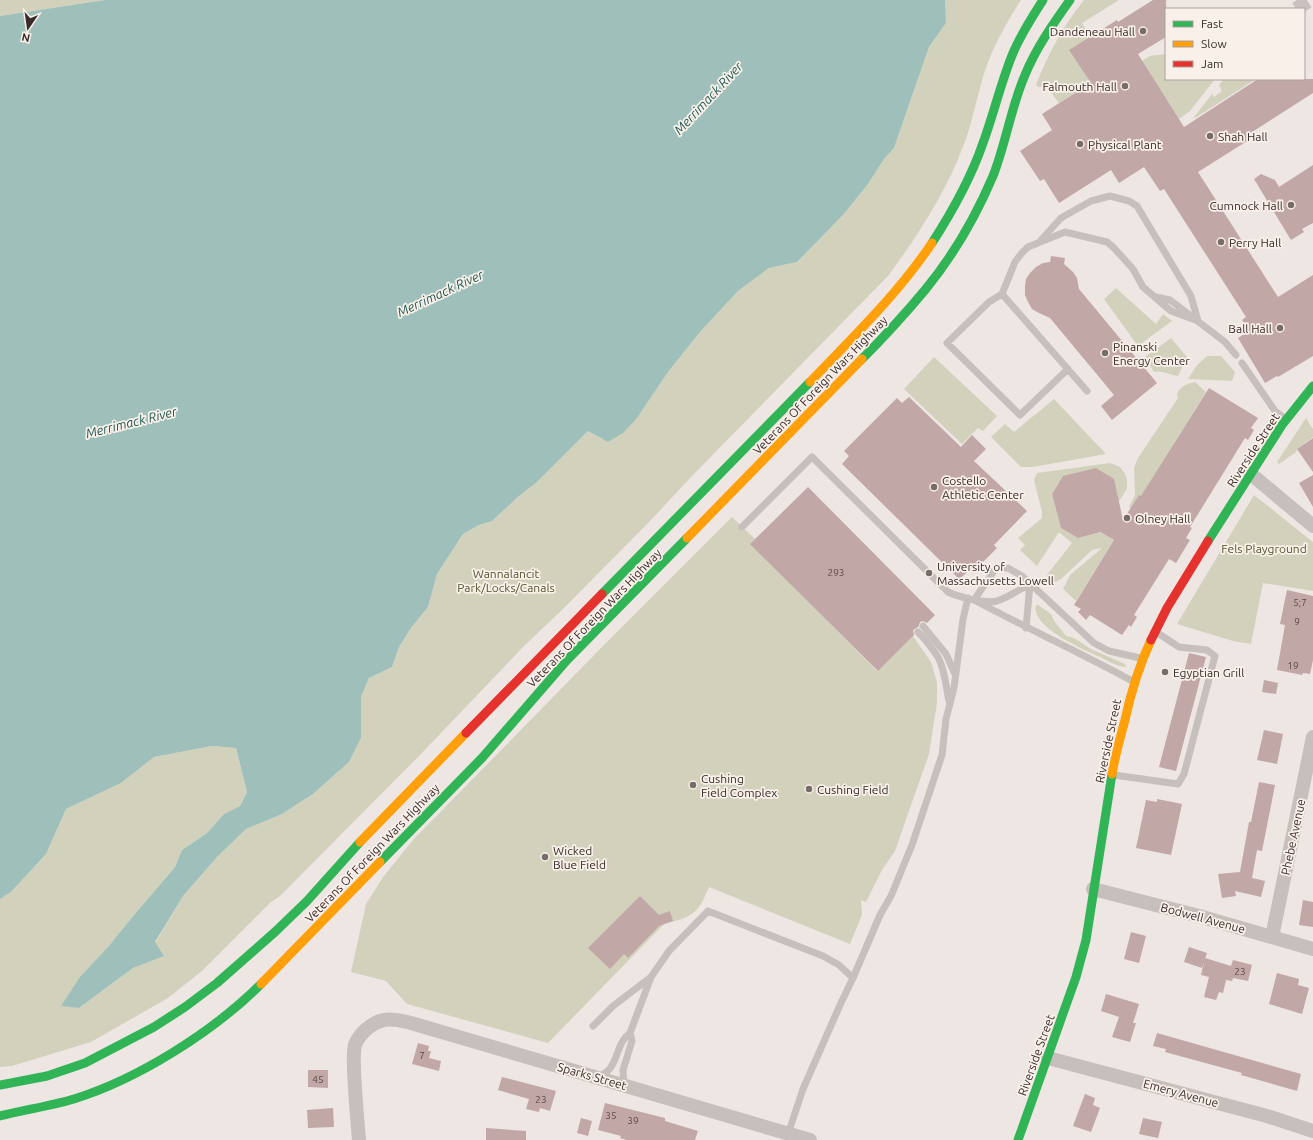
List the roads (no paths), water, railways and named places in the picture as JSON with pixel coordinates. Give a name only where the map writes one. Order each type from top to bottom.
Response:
[{"type":"main road","name":"Veterans Of Foreign Wars Highway","points":[[0,1085],[47,1076],[85,1063],[154,1027],[185,1007],[217,982],[276,931],[307,901],[368,833],[880,310],[897,291],[922,258],[939,234],[956,204],[979,152],[1010,61],[1027,24],[1043,0]]},
{"type":"main road","name":"Veterans Of Foreign Wars Highway","points":[[0,1116],[73,1099],[102,1089],[160,1060],[218,1022],[297,948],[482,758],[567,660],[751,475],[892,328],[926,289],[953,251],[974,215],[993,174],[1004,145],[1017,96],[1025,74],[1046,33],[1070,0]]},
{"type":"main road","name":"Riverside Street","points":[[1018,1140],[1076,977],[1086,940],[1112,775],[1134,682],[1142,659],[1167,608],[1188,573],[1286,420],[1313,386]]},
{"type":"street","points":[[1251,474],[1313,526]]},
{"type":"street","name":"Phebe Avenue","points":[[1272,937],[1313,737]]},
{"type":"street","name":"Bodwell Avenue","points":[[1093,889],[1199,916],[1313,949]]},
{"type":"street","name":"Sparks Street","points":[[359,1140],[354,1059],[356,1045],[362,1034],[374,1024],[382,1020],[393,1019],[810,1140]]},
{"type":"street","name":"Emery Avenue","points":[[1048,1058],[1267,1116],[1313,1131]]},
{"type":"lane","points":[[1038,243],[1061,218],[1091,201],[1110,196],[1129,201],[1137,206],[1191,296],[1198,321]]},
{"type":"lane","points":[[1068,369],[1020,414],[947,343],[989,302],[1002,294],[1015,262],[1028,247],[1065,232],[1107,242],[1132,269],[1143,287],[1156,297],[1170,300],[1225,342],[1236,355]]},
{"type":"lane","points":[[1002,294],[1087,391]]},
{"type":"lane","points":[[1242,364],[1275,411],[1286,420]]},
{"type":"lane","points":[[742,526],[812,457],[948,592],[971,599],[996,601],[1030,584]]},
{"type":"lane","points":[[788,1134],[803,1090],[880,915],[891,896],[912,845],[942,755],[950,702],[954,688],[955,674],[971,599],[996,568],[1008,568],[1022,576],[1094,643],[1109,651],[1142,659]]},
{"type":"lane","points":[[1026,628],[1030,584]]},
{"type":"lane","points":[[971,599],[1026,628],[1104,665],[1134,682]]},
{"type":"lane","points":[[950,702],[938,658],[925,639],[921,629],[946,654],[955,674]]},
{"type":"lane","points":[[1112,775],[1178,784],[1184,774],[1215,656],[1207,650],[1179,647],[1156,632]]},
{"type":"lane","points":[[624,1085],[623,1070],[632,1042],[630,1033],[651,977],[669,951],[708,911],[823,956],[839,965],[853,978]]},
{"type":"lane","points":[[593,1026],[613,1006],[651,977]]},
{"type":"lane","points":[[598,1078],[607,1072],[612,1066],[623,1038],[630,1033]]},
{"type":"water","name":"Merrimack River","points":[[105,0],[945,0],[946,23],[929,47],[894,148],[884,159],[868,184],[843,215],[797,262],[769,268],[738,291],[700,332],[668,372],[637,418],[623,433],[608,442],[588,431],[537,482],[519,496],[492,521],[479,525],[463,534],[437,574],[428,607],[411,628],[399,647],[392,667],[369,678],[361,697],[361,738],[349,762],[313,794],[282,814],[246,829],[217,857],[183,896],[155,942],[164,956],[133,968],[79,1008],[61,1006],[80,977],[108,947],[175,867],[182,850],[207,833],[224,814],[240,806],[247,792],[236,748],[212,746],[154,757],[121,783],[66,809],[46,854],[11,892],[0,899],[0,16]]},
{"type":"tunnel","points":[[1298,8],[1310,0]]},
{"type":"place","name":"Dandeneau Hall","points":[[1143,31]]},
{"type":"place","name":"Falmouth Hall","points":[[1125,86]]},
{"type":"place","name":"Shah Hall","points":[[1210,136]]},
{"type":"place","name":"Physical Plant","points":[[1080,144]]},
{"type":"place","name":"Cumnock Hall","points":[[1291,205]]},
{"type":"place","name":"Perry Hall","points":[[1221,242]]},
{"type":"place","name":"Ball Hall","points":[[1280,328]]},
{"type":"place","name":"Pinanski Energy Center","points":[[1105,353]]},
{"type":"place","name":"Costello Athletic Center","points":[[934,487]]},
{"type":"place","name":"Olney Hall","points":[[1127,518]]},
{"type":"place","name":"University of Massachusetts Lowell","points":[[929,573]]},
{"type":"place","name":"Egyptian Grill","points":[[1165,672]]},
{"type":"place","name":"Cushing Field Complex","points":[[693,785]]},
{"type":"place","name":"Cushing Field","points":[[809,789]]},
{"type":"place","name":"Wicked Blue Field","points":[[545,857]]},
{"type":"park label","name":"Fels Playground","points":[[1264,548]]},
{"type":"park label","name":"Wannalancit Park/Locks/Canals","points":[[506,580]]}]
